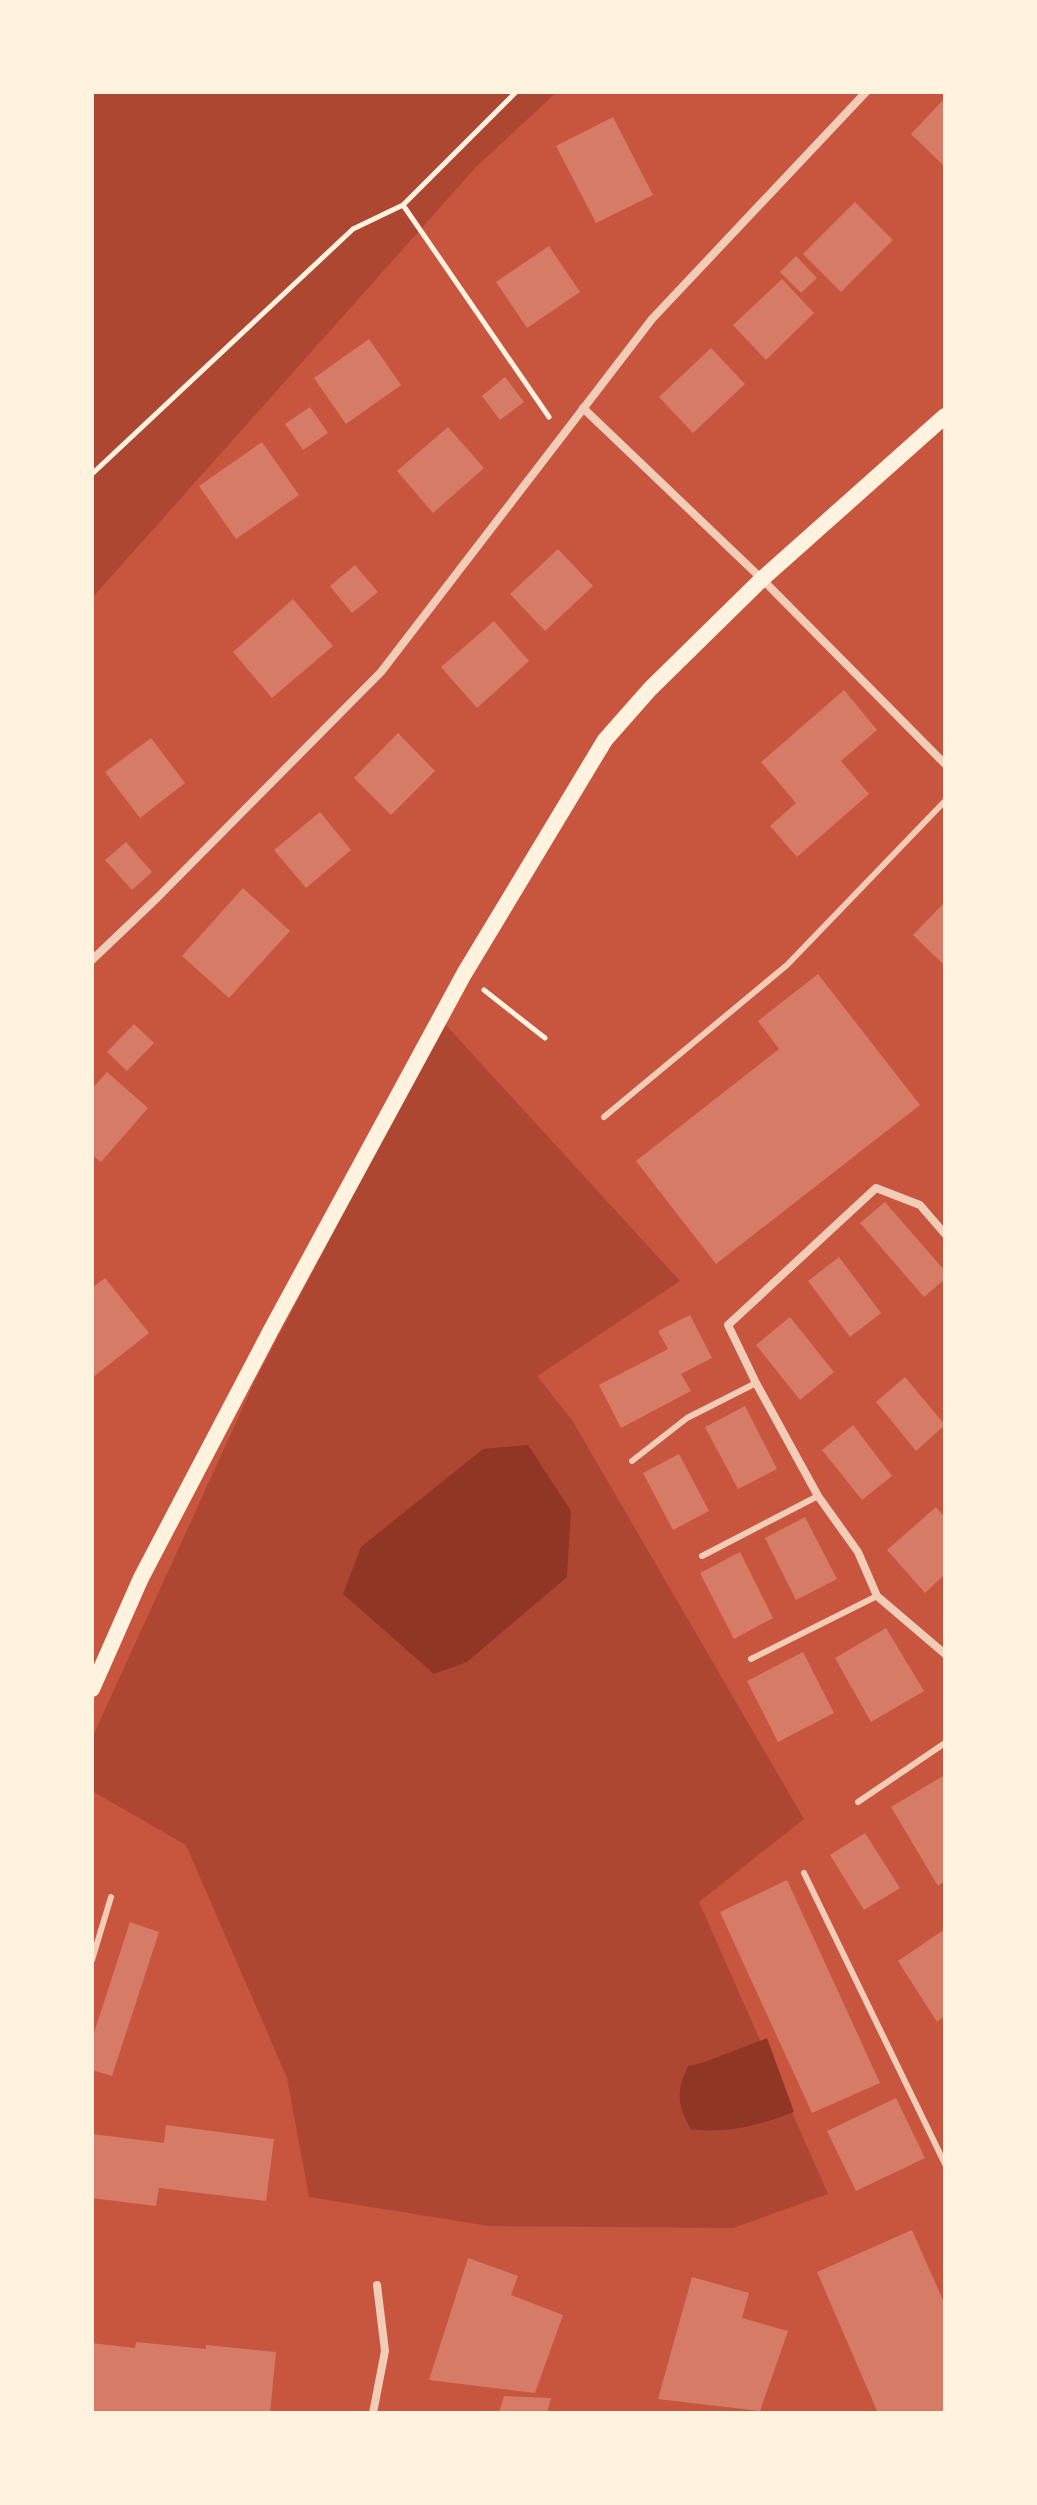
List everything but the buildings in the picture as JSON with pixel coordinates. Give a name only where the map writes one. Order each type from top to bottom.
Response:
[{"type":"main road","points":[[92,1689],[141,1578],[271,1330],[464,974],[605,740],[650,689],[762,579],[945,416]]},
{"type":"street","points":[[92,960],[381,672],[652,319],[866,92]]},
{"type":"street","points":[[583,408],[762,579],[945,764]]},
{"type":"street","points":[[945,1234],[920,1205],[876,1188],[728,1325],[818,1496],[858,1552],[877,1596],[945,1654]]},
{"type":"street","points":[[373,2413],[385,2351],[377,2285]]},
{"type":"lane","points":[[604,1117],[787,965],[945,801]]},
{"type":"lane","points":[[632,1461],[687,1418],[756,1383]]},
{"type":"lane","points":[[702,1556],[818,1496]]},
{"type":"lane","points":[[751,1659],[877,1596]]},
{"type":"lane","points":[[858,1802],[945,1743]]},
{"type":"lane","points":[[804,1873],[945,2164]]},
{"type":"lane","points":[[92,1960],[111,1897]]},
{"type":"path","points":[[92,474],[353,229],[403,205],[516,92]]},
{"type":"path","points":[[403,205],[563,437]]},
{"type":"path","points":[[464,974],[545,1038]]},
{"type":"shaded area","points":[[92,92],[557,92],[476,167],[92,598]]},
{"type":"shaded area","points":[[444,1023],[680,1281],[537,1376],[572,1420],[804,1819],[699,1902],[828,2194],[733,2228],[489,2226],[309,2197],[287,2078],[186,1845],[92,1791],[92,1738],[255,1381]]},
{"type":"shaded area","points":[[528,1445],[571,1511],[567,1577],[467,1662],[434,1674],[343,1594],[361,1547],[483,1449]]},
{"type":"shaded area","points":[[767,2038],[794,2112],[743,2127],[691,2129],[680,2098],[681,2083],[688,2066]]}]
